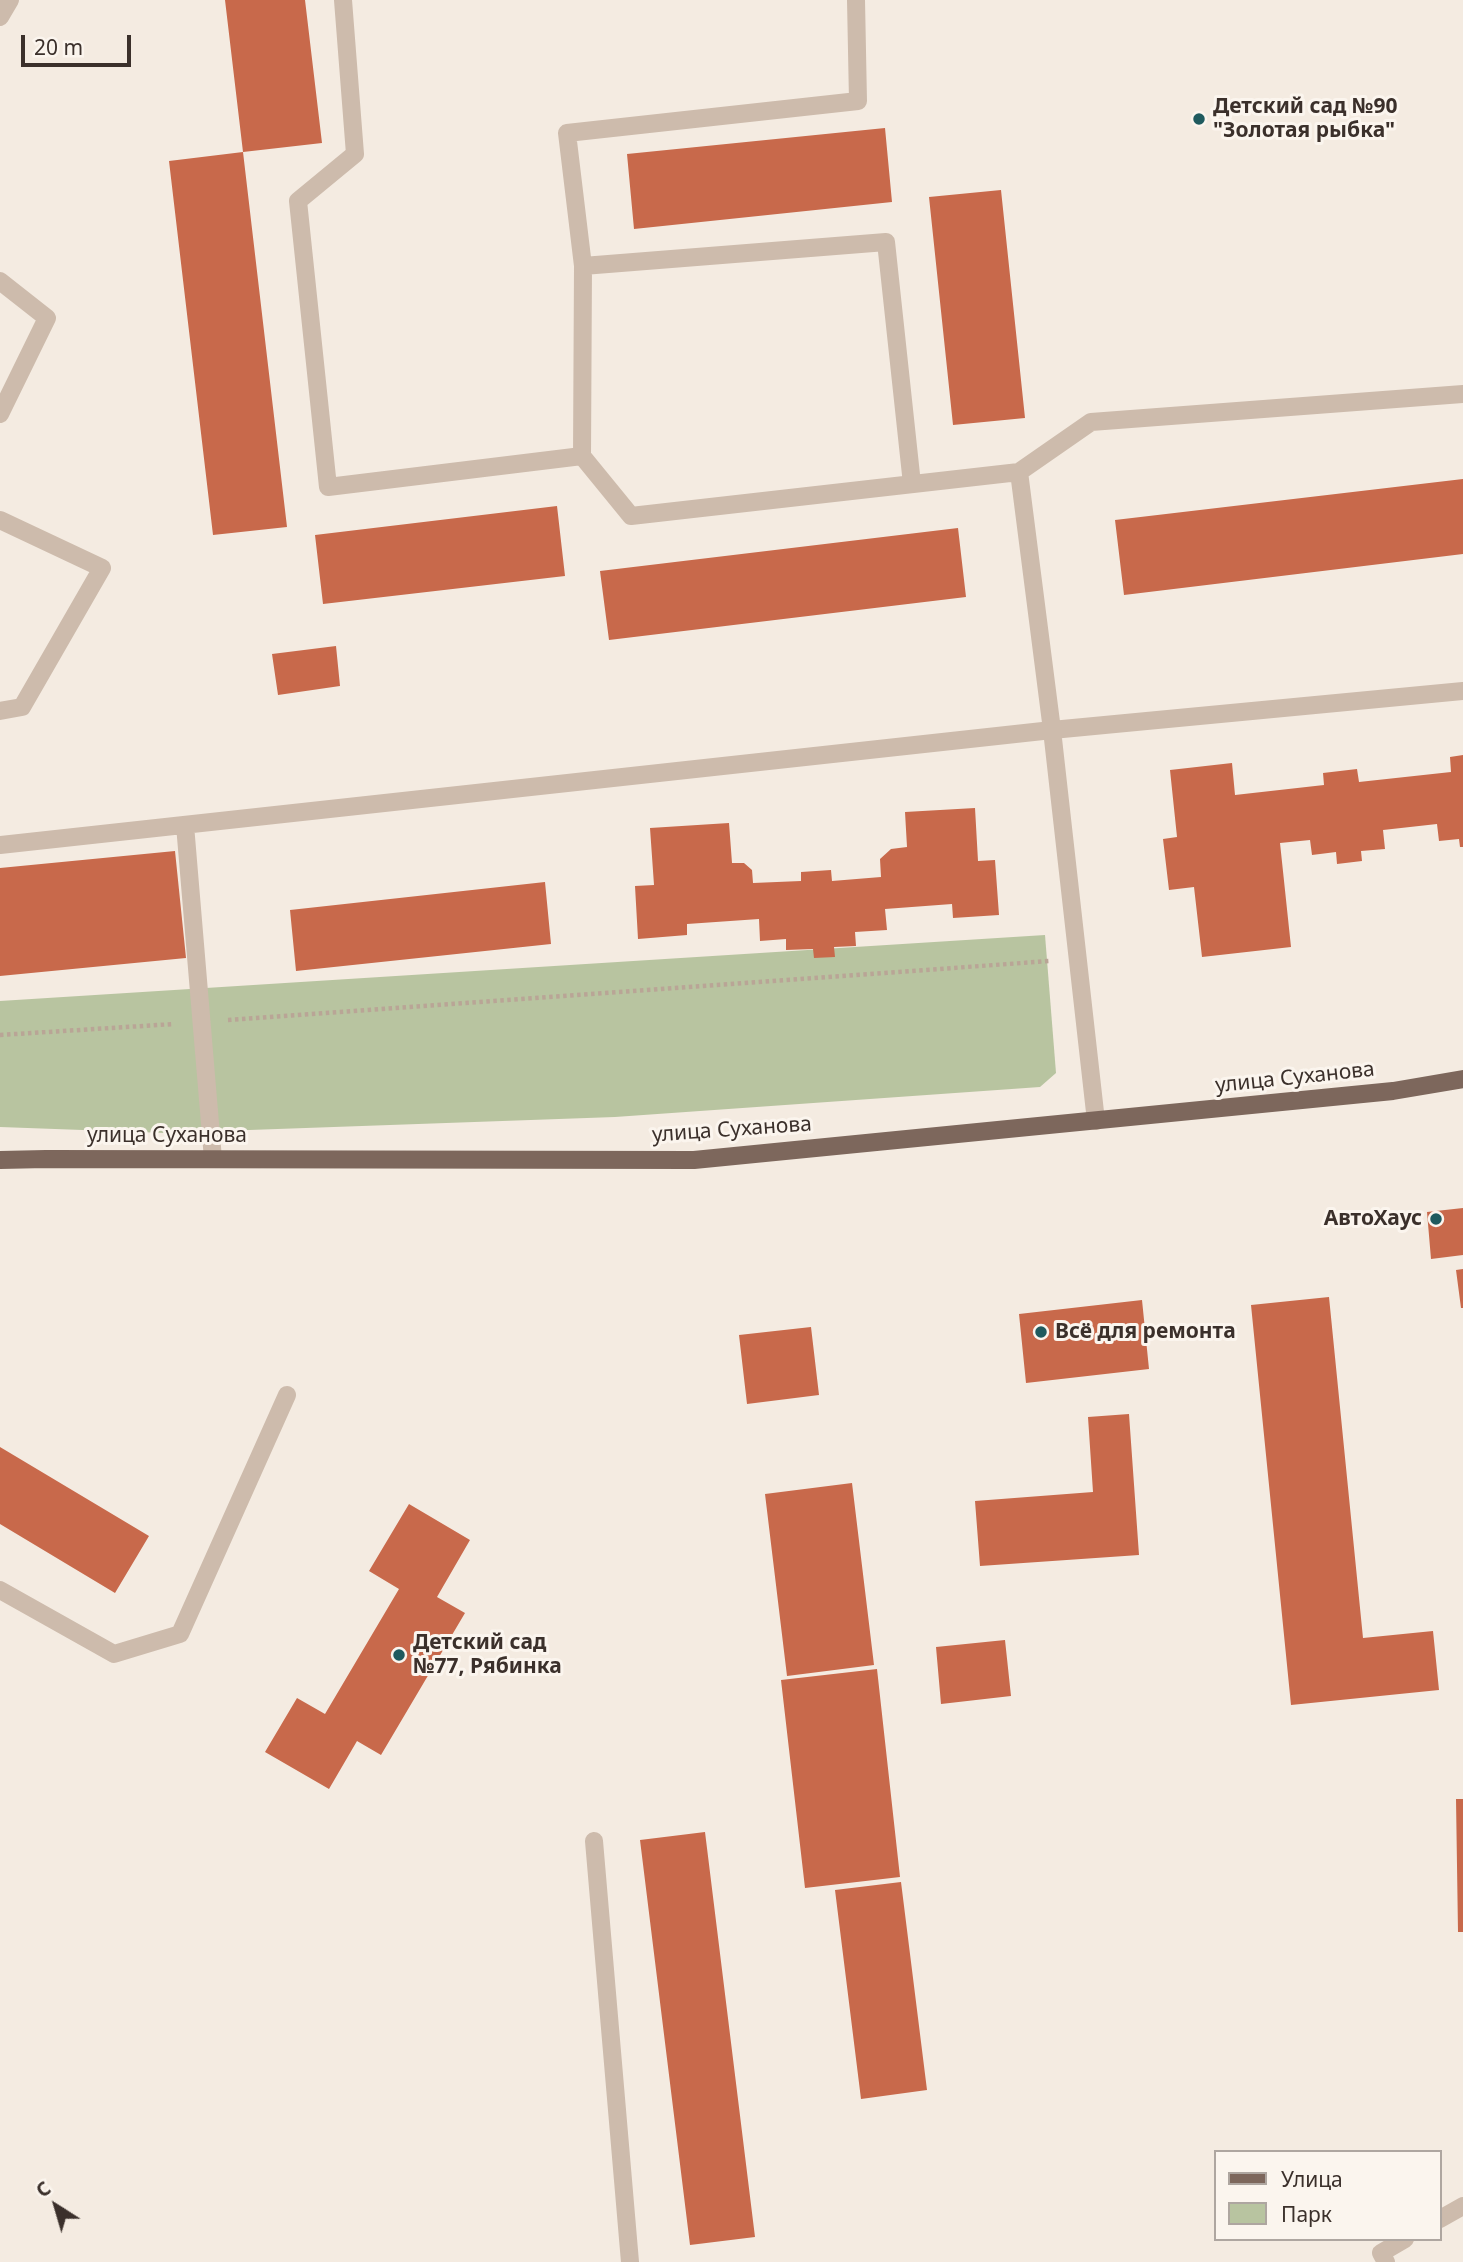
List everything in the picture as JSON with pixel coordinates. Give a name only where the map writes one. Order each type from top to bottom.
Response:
[{"type":"main road","name":"улица Суханова","points":[[0,1160],[694,1160],[1393,1091],[1463,1079]]},
{"type":"lane","points":[[0,17],[10,0]]},
{"type":"lane","points":[[344,0],[355,154],[298,201],[328,487],[582,456]]},
{"type":"lane","points":[[856,0],[858,101],[567,133],[583,267],[582,456],[631,516],[1018,472],[1091,422],[1463,394]]},
{"type":"lane","points":[[583,267],[886,242],[912,484]]},
{"type":"lane","points":[[0,281],[47,318],[0,414]]},
{"type":"lane","points":[[1018,472],[1052,730],[1096,1121]]},
{"type":"lane","points":[[0,520],[102,569],[22,707],[0,711]]},
{"type":"lane","points":[[0,845],[1052,730],[1463,691]]},
{"type":"lane","points":[[185,825],[213,1159]]},
{"type":"lane","points":[[0,1590],[114,1654],[180,1634],[287,1395]]},
{"type":"lane","points":[[594,1841],[630,2262]]},
{"type":"lane","points":[[1442,2218],[1463,2207]]},
{"type":"lane","points":[[1387,2262],[1381,2253],[1402,2241]]},
{"type":"path","points":[[0,1035],[1078,959]]},
{"type":"green space","points":[[1045,935],[1056,1073],[1040,1087],[615,1117],[165,1133],[0,1127],[0,1001]]},
{"type":"building","points":[[225,0],[305,0],[322,143],[243,152]]},
{"type":"building","points":[[885,128],[892,202],[634,229],[627,154]]},
{"type":"building","points":[[243,152],[287,527],[213,535],[169,161]]},
{"type":"building","points":[[1001,190],[1025,418],[953,425],[929,197]]},
{"type":"building","points":[[1463,479],[1463,554],[1124,595],[1115,520]]},
{"type":"building","points":[[557,506],[565,576],[323,604],[315,535]]},
{"type":"building","points":[[958,528],[966,597],[609,640],[600,571]]},
{"type":"building","points":[[336,646],[340,686],[278,695],[272,654]]},
{"type":"building","points":[[1463,755],[1463,847],[1460,847],[1459,839],[1439,841],[1437,824],[1383,830],[1385,849],[1361,851],[1362,861],[1337,864],[1336,852],[1312,855],[1310,840],[1280,843],[1291,947],[1202,957],[1194,887],[1169,890],[1163,839],[1177,837],[1170,770],[1232,763],[1235,795],[1324,785],[1323,773],[1357,769],[1359,782],[1451,772],[1450,757]]},
{"type":"building","points":[[975,808],[978,861],[995,860],[999,915],[953,918],[952,904],[885,909],[887,930],[855,932],[856,946],[834,947],[835,957],[814,958],[813,949],[786,950],[786,939],[760,941],[759,919],[687,924],[687,935],[638,939],[635,886],[654,885],[650,828],[729,823],[732,863],[744,863],[752,870],[753,883],[801,881],[801,872],[831,870],[832,881],[881,877],[880,859],[891,849],[907,847],[905,812]]},
{"type":"building","points":[[175,851],[186,958],[0,976],[0,868]]},
{"type":"building","points":[[545,882],[551,944],[296,971],[290,910]]},
{"type":"building","points":[[1463,1208],[1463,1255],[1431,1259],[1427,1212]]},
{"type":"building","points":[[1463,1269],[1463,1308],[1461,1308],[1456,1270]]},
{"type":"building","points":[[1329,1297],[1363,1638],[1433,1631],[1439,1690],[1291,1705],[1251,1305]]},
{"type":"building","points":[[1142,1300],[1149,1369],[1026,1383],[1019,1314]]},
{"type":"building","points":[[811,1327],[819,1395],[747,1404],[739,1335]]},
{"type":"building","points":[[1129,1414],[1139,1555],[980,1566],[975,1501],[1093,1492],[1088,1417]]},
{"type":"building","points":[[0,1447],[149,1536],[115,1593],[0,1524]]},
{"type":"building","points":[[852,1483],[874,1665],[787,1676],[765,1494]]},
{"type":"building","name":"Детский сад №77, Рябинка","points":[[409,1504],[470,1540],[437,1597],[465,1613],[381,1755],[357,1741],[329,1789],[265,1752],[297,1698],[325,1714],[399,1589],[369,1571]]},
{"type":"building","points":[[1005,1640],[1011,1696],[941,1704],[936,1647]]},
{"type":"building","points":[[877,1669],[900,1877],[805,1888],[781,1680]]},
{"type":"building","points":[[1456,1799],[1463,1799],[1463,1932],[1458,1932]]},
{"type":"building","points":[[705,1832],[755,2237],[690,2245],[640,1840]]},
{"type":"building","points":[[901,1882],[927,2090],[861,2099],[835,1890]]},
{"type":"place","name":"Детский сад №90 \"Золотая рыбка\"","points":[[1199,119]]},
{"type":"place","name":"АвтоХаус","points":[[1436,1219]]},
{"type":"place","name":"Всё для ремонта","points":[[1041,1332]]},
{"type":"place","name":"Детский сад №77, Рябинка","points":[[399,1655]]}]
